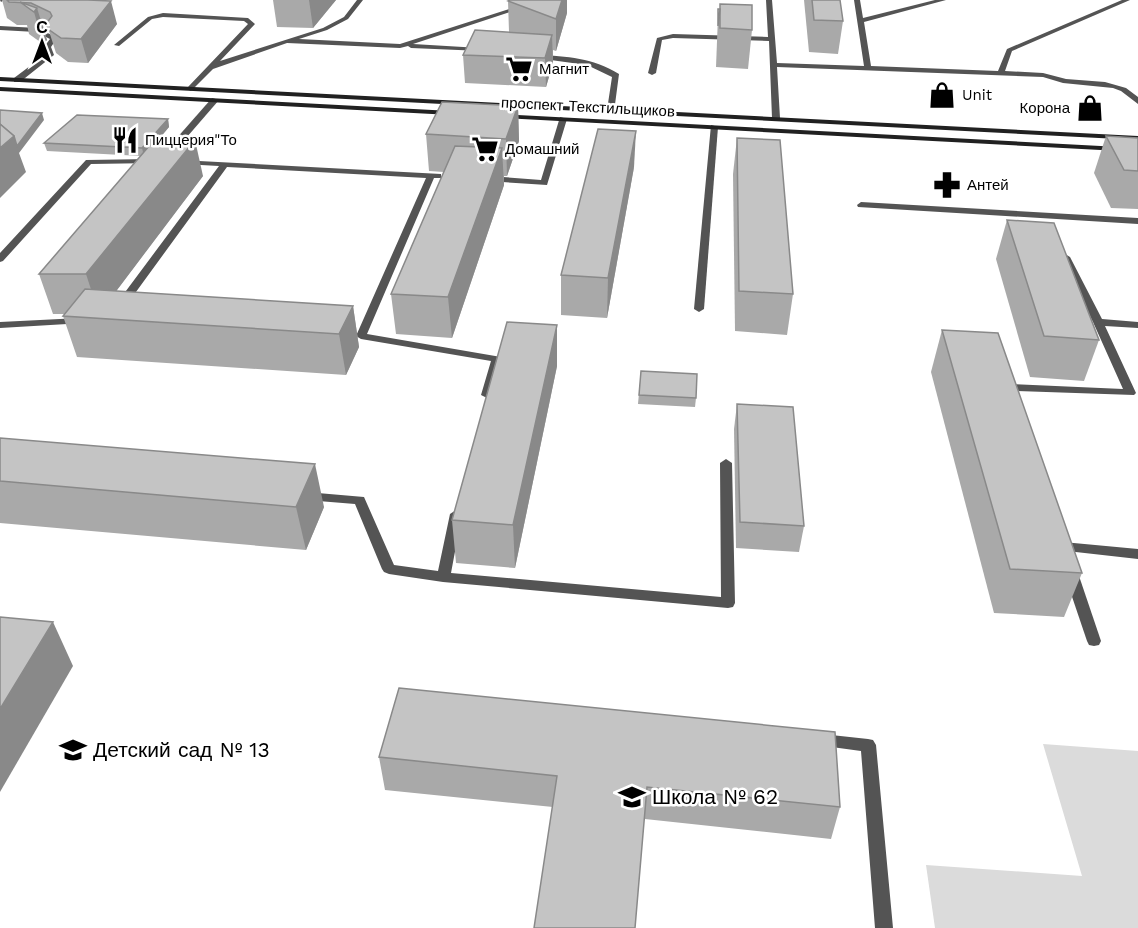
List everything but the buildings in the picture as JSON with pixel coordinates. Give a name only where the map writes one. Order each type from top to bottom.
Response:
[{"type":"main road","name":"проспект Текстильщиков","points":[[0,80],[1138,138]]},
{"type":"main road","points":[[0,89],[460,113]]},
{"type":"main road","name":"проспект Текстильщиков","points":[[494,115],[1138,150]]},
{"type":"lane","points":[[210,67],[325,29],[346,18],[360,0]]},
{"type":"lane","points":[[400,46],[543,0]]},
{"type":"lane","points":[[769,0],[776,118]]},
{"type":"lane","points":[[857,0],[868,69]]},
{"type":"lane","points":[[861,21],[943,0]]},
{"type":"lane","points":[[1001,74],[1010,50],[1127,0]]},
{"type":"lane","points":[[117,45],[150,18],[163,15],[246,19],[252,24],[191,89]]},
{"type":"lane","points":[[0,28],[37,30],[54,38],[47,47],[50,55],[17,80]]},
{"type":"lane","points":[[652,73],[659,39],[673,36],[772,39]]},
{"type":"lane","points":[[287,41],[490,50]]},
{"type":"lane","points":[[531,57],[562,58],[606,68],[616,76],[611,110]]},
{"type":"lane","points":[[774,65],[1043,75],[1063,81],[1096,83],[1122,88],[1138,102]]},
{"type":"lane","points":[[0,259],[89,162],[162,160],[215,100]]},
{"type":"lane","points":[[476,179],[544,183],[563,119]]},
{"type":"lane","points":[[699,309],[714,127]]},
{"type":"lane","points":[[172,161],[437,176],[356,336],[497,359],[485,404]]},
{"type":"lane","points":[[116,311],[225,164]]},
{"type":"lane","points":[[861,206],[1138,221]]},
{"type":"lane","points":[[1045,216],[1050,226]]},
{"type":"lane","points":[[1017,408],[1010,387],[1130,393],[1061,248]]},
{"type":"lane","points":[[0,325],[88,320]]},
{"type":"lane","points":[[1098,322],[1138,325]]},
{"type":"lane","points":[[290,494],[360,500],[389,569],[444,577],[728,603],[726,463]]},
{"type":"lane","points":[[444,577],[458,505]]},
{"type":"lane","points":[[1094,641],[1061,542],[1138,554]]},
{"type":"lane","points":[[809,739],[868,745],[884,928]]},
{"type":"shaded area","points":[[1043,744],[1138,751],[1138,928],[935,928],[926,865],[1082,876]]},
{"type":"place","name":"Магнит","points":[[519,69]]},
{"type":"place","name":"Unit","points":[[942,95]]},
{"type":"place","name":"Корона","points":[[1090,108]]},
{"type":"place","name":"Пиццерия\"То","points":[[125,140]]},
{"type":"place","name":"Домашний","points":[[485,149]]},
{"type":"place","name":"Антей","points":[[947,185]]},
{"type":"place","name":"Детский сад № 13","points":[[73,750]]},
{"type":"place","name":"Школа № 62","points":[[632,797]]}]
